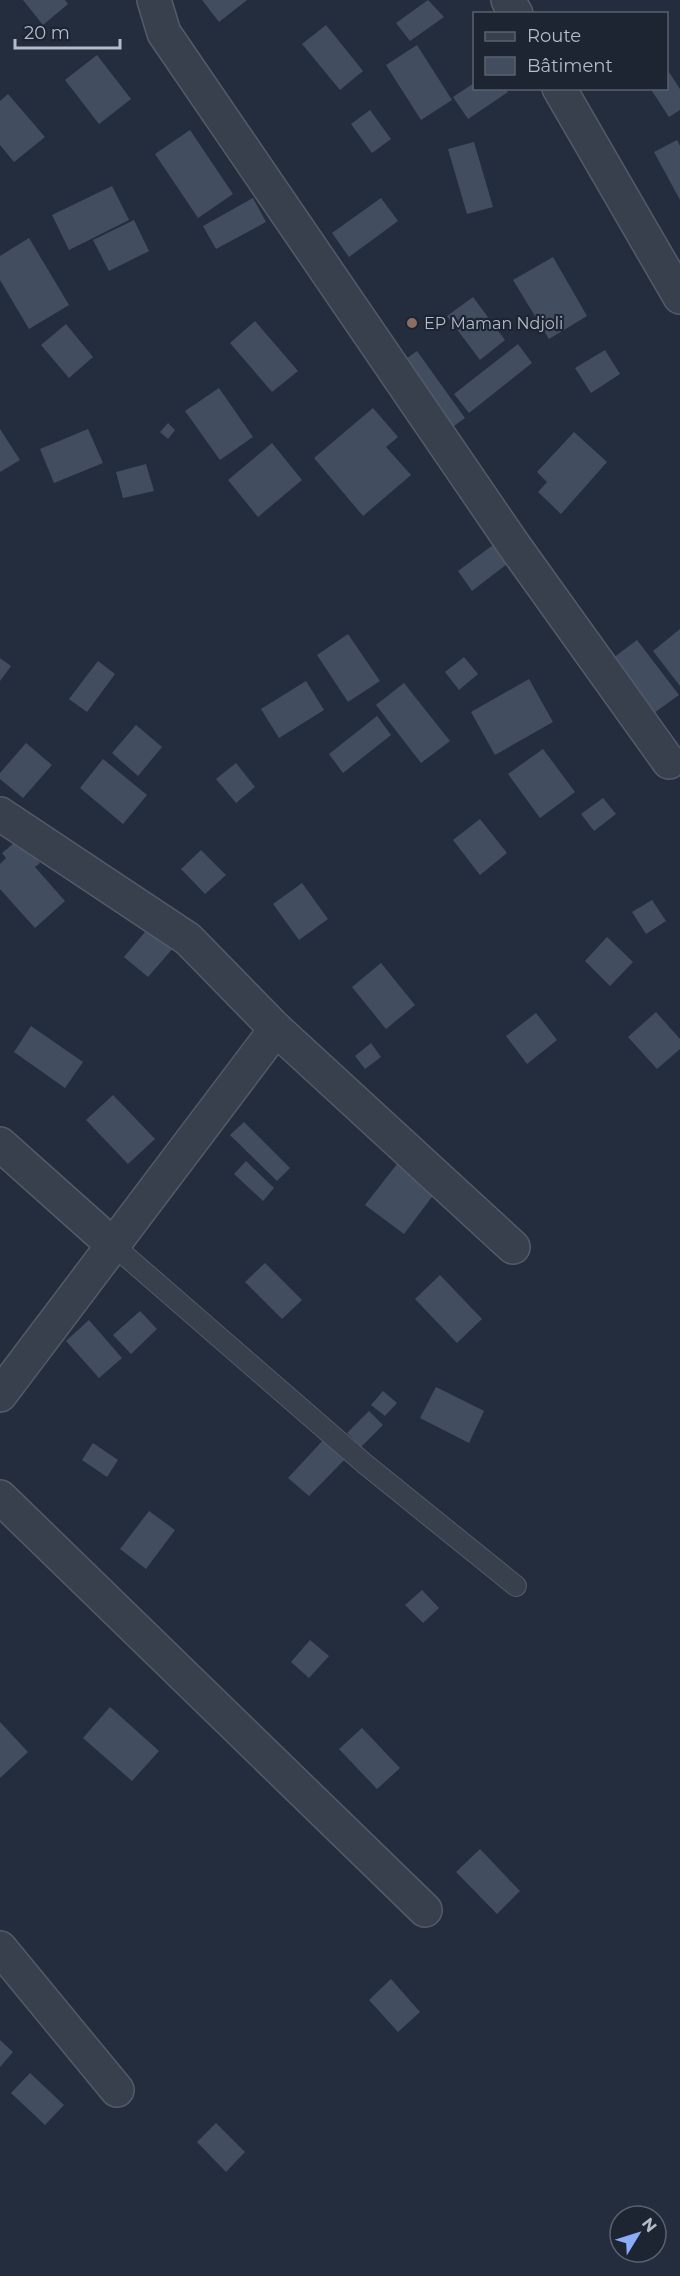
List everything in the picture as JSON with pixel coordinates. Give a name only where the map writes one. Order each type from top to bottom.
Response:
[{"type":"street","points":[[154,0],[164,33],[513,544],[669,762]]},
{"type":"street","points":[[560,90],[680,297]]},
{"type":"street","points":[[0,814],[188,939],[276,1029],[513,1247]]},
{"type":"street","points":[[0,1395],[276,1029]]},
{"type":"street","points":[[0,1144],[113,1245]]},
{"type":"street","points":[[0,1497],[425,1910]]},
{"type":"street","points":[[0,1948],[117,2090]]},
{"type":"lane","points":[[113,1245],[365,1464],[516,1587]]},
{"type":"building","points":[[23,0],[65,0],[68,4],[43,25]]},
{"type":"building","points":[[202,0],[247,0],[219,22]]},
{"type":"building","points":[[428,0],[444,17],[410,41],[396,23]]},
{"type":"building","points":[[326,25],[363,71],[340,90],[302,44]]},
{"type":"building","points":[[417,45],[452,100],[421,120],[386,65]]},
{"type":"building","points":[[97,55],[131,99],[99,124],[65,80]]},
{"type":"building","points":[[669,72],[680,89],[680,110],[669,117],[651,90],[668,90]]},
{"type":"building","points":[[473,84],[473,90],[507,90],[508,92],[468,119],[453,97]]},
{"type":"building","points":[[8,94],[45,137],[14,162],[0,145],[0,101]]},
{"type":"building","points":[[370,110],[391,139],[372,153],[351,124]]},
{"type":"building","points":[[190,130],[233,194],[198,218],[155,154]]},
{"type":"building","points":[[677,140],[680,146],[680,200],[654,152]]},
{"type":"building","points":[[474,142],[493,207],[467,214],[448,149]]},
{"type":"building","points":[[112,186],[129,220],[69,250],[52,215]]},
{"type":"building","points":[[253,198],[266,222],[216,249],[203,226]]},
{"type":"building","points":[[381,198],[398,221],[349,257],[332,233]]},
{"type":"building","points":[[134,220],[149,251],[109,271],[93,240]]},
{"type":"building","points":[[29,238],[69,305],[29,329],[0,280],[0,256]]},
{"type":"building","points":[[553,257],[587,316],[549,339],[513,280]]},
{"type":"building","points":[[473,297],[505,340],[480,360],[447,316]]},
{"type":"building","points":[[255,321],[298,371],[272,392],[230,343]]},
{"type":"building","points":[[66,324],[93,357],[69,378],[41,345]]},
{"type":"building","points":[[518,344],[532,363],[469,413],[454,394]]},
{"type":"building","points":[[605,350],[620,374],[591,393],[575,368]]},
{"type":"building","points":[[417,351],[465,418],[447,431],[399,364]]},
{"type":"building","points":[[219,388],[253,437],[220,460],[185,411]]},
{"type":"building","points":[[373,408],[398,437],[386,447],[411,475],[363,516],[314,458]]},
{"type":"building","points":[[168,423],[175,430],[168,439],[160,432]]},
{"type":"building","points":[[0,429],[20,460],[0,472]]},
{"type":"building","points":[[88,429],[103,463],[54,483],[40,449]]},
{"type":"building","points":[[574,432],[607,462],[561,514],[538,492],[547,482],[537,472]]},
{"type":"building","points":[[272,443],[302,480],[258,517],[228,480]]},
{"type":"building","points":[[146,464],[154,491],[123,498],[116,472]]},
{"type":"building","points":[[493,545],[507,564],[472,591],[458,571]]},
{"type":"building","points":[[680,629],[680,686],[653,651]]},
{"type":"building","points":[[348,634],[380,681],[348,702],[317,655]]},
{"type":"building","points":[[637,640],[679,695],[654,713],[613,658]]},
{"type":"building","points":[[464,657],[478,674],[459,690],[445,672]]},
{"type":"building","points":[[0,658],[11,666],[0,681]]},
{"type":"building","points":[[98,661],[115,674],[87,712],[69,699]]},
{"type":"building","points":[[529,679],[553,722],[495,755],[471,712]]},
{"type":"building","points":[[306,681],[324,710],[279,738],[261,709]]},
{"type":"building","points":[[404,683],[450,741],[421,763],[376,705]]},
{"type":"building","points":[[377,716],[391,735],[343,773],[329,754]]},
{"type":"building","points":[[136,725],[162,747],[138,776],[112,753]]},
{"type":"building","points":[[26,743],[52,765],[23,798],[0,779],[0,773]]},
{"type":"building","points":[[543,749],[575,792],[540,818],[508,774]]},
{"type":"building","points":[[103,759],[147,795],[123,824],[80,788]]},
{"type":"building","points":[[236,763],[255,787],[236,803],[216,779]]},
{"type":"building","points":[[603,798],[616,814],[594,831],[581,814]]},
{"type":"building","points":[[480,819],[507,853],[480,875],[453,840]]},
{"type":"building","points":[[19,839],[40,863],[35,867],[65,901],[35,928],[0,889],[0,864],[6,858],[2,853]]},
{"type":"building","points":[[201,850],[226,875],[205,894],[181,869]]},
{"type":"building","points":[[302,883],[328,919],[299,940],[273,904]]},
{"type":"building","points":[[652,900],[666,921],[646,934],[632,912]]},
{"type":"building","points":[[150,926],[174,947],[148,977],[124,957]]},
{"type":"building","points":[[607,937],[633,962],[610,986],[585,961]]},
{"type":"building","points":[[381,963],[415,1005],[386,1029],[352,987]]},
{"type":"building","points":[[656,1012],[680,1039],[680,1049],[657,1069],[628,1037]]},
{"type":"building","points":[[536,1013],[557,1040],[527,1064],[506,1036]]},
{"type":"building","points":[[31,1026],[83,1062],[65,1088],[14,1052]]},
{"type":"building","points":[[371,1043],[381,1057],[365,1069],[355,1056]]},
{"type":"building","points":[[113,1095],[155,1139],[128,1164],[86,1120]]},
{"type":"building","points":[[244,1122],[290,1168],[277,1181],[230,1135]]},
{"type":"building","points":[[246,1161],[274,1188],[263,1201],[234,1174]]},
{"type":"building","points":[[397,1164],[435,1193],[404,1234],[365,1205]]},
{"type":"building","points":[[265,1263],[302,1300],[282,1319],[245,1282]]},
{"type":"building","points":[[440,1275],[482,1319],[457,1343],[415,1299]]},
{"type":"building","points":[[140,1311],[157,1329],[131,1354],[113,1335]]},
{"type":"building","points":[[89,1320],[122,1358],[99,1378],[66,1341]]},
{"type":"building","points":[[436,1387],[484,1411],[469,1443],[420,1418]]},
{"type":"building","points":[[383,1391],[397,1403],[385,1416],[371,1405]]},
{"type":"building","points":[[369,1411],[383,1425],[361,1447],[347,1433]]},
{"type":"building","points":[[326,1437],[347,1457],[309,1496],[288,1478]]},
{"type":"building","points":[[93,1443],[118,1460],[107,1477],[82,1460]]},
{"type":"building","points":[[149,1511],[175,1530],[146,1569],[120,1549]]},
{"type":"building","points":[[422,1590],[439,1608],[423,1623],[405,1605]]},
{"type":"building","points":[[310,1640],[329,1656],[309,1678],[291,1662]]},
{"type":"building","points":[[110,1707],[159,1751],[132,1781],[83,1738]]},
{"type":"building","points":[[0,1722],[28,1752],[0,1778]]},
{"type":"building","points":[[362,1728],[400,1768],[377,1789],[339,1749]]},
{"type":"building","points":[[480,1849],[520,1891],[497,1914],[456,1872]]},
{"type":"building","points":[[391,1979],[420,2012],[398,2032],[369,2000]]},
{"type":"building","points":[[0,2040],[13,2052],[0,2067]]},
{"type":"building","points":[[30,2073],[64,2105],[45,2125],[11,2093]]},
{"type":"building","points":[[216,2123],[245,2152],[226,2172],[197,2142]]},
{"type":"place","name":"EP Maman Ndjoli","points":[[412,323]]}]
